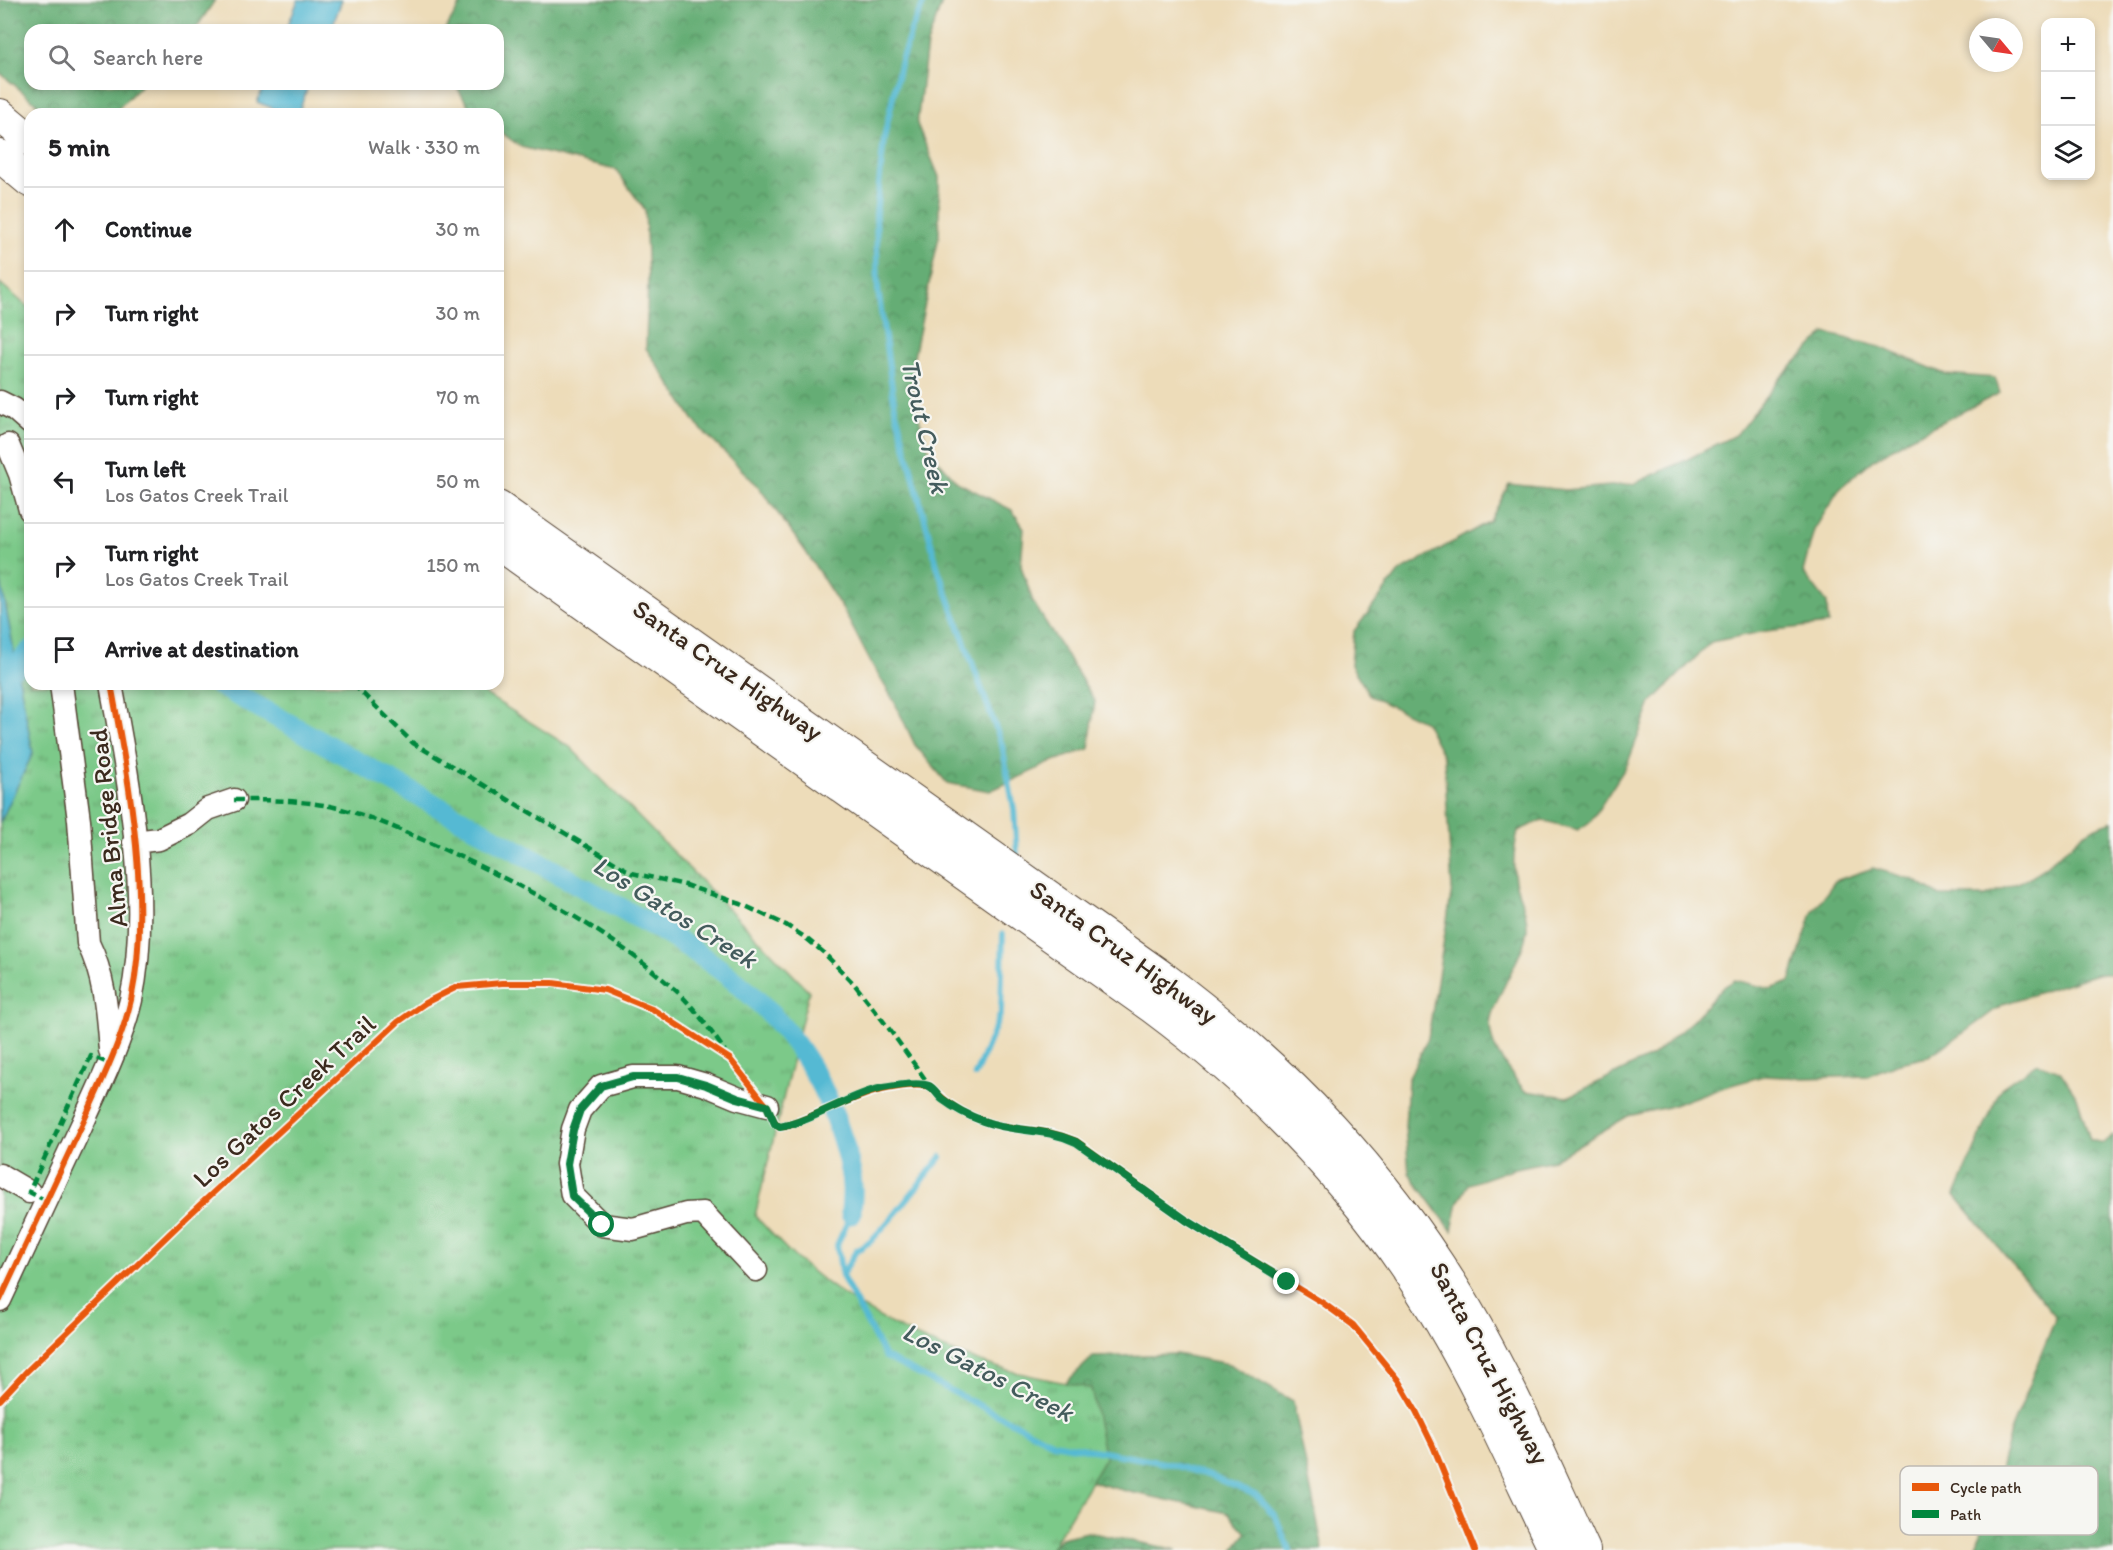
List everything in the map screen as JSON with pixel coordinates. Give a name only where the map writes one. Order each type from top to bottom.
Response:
[{"type":"highway","points":[[0,115],[24,135]]},
{"type":"highway","points":[[0,156],[24,176]]},
{"type":"highway","name":"Santa Cruz Highway","points":[[504,511],[1165,979],[1233,1032],[1287,1082],[1368,1167],[1443,1270],[1505,1381],[1584,1550]]},
{"type":"highway","name":"Santa Cruz Highway","points":[[504,547],[1152,1007],[1219,1059],[1282,1117],[1340,1179],[1369,1215],[1428,1302],[1482,1397],[1555,1550]]},
{"type":"street","points":[[0,402],[14,409],[24,418]]},
{"type":"street","points":[[8,445],[24,488]]},
{"type":"street","points":[[62,690],[79,820],[88,943],[95,956],[106,997],[111,1057]]},
{"type":"street","name":"Alma Bridge Road","points":[[0,1300],[95,1096],[130,1001],[136,967],[139,886],[121,741],[112,690]]},
{"type":"street","points":[[134,842],[159,839],[189,824],[208,809],[234,800]]},
{"type":"street","points":[[756,1270],[703,1213],[686,1214],[633,1229],[602,1225],[572,1196],[567,1164],[573,1130],[580,1110],[601,1086],[633,1077],[678,1077],[767,1106]]},
{"type":"street","points":[[0,1175],[29,1192]]},
{"type":"green space","points":[[0,0],[215,0],[199,24],[24,24],[24,90],[136,90],[119,108],[42,108],[0,73]]},
{"type":"green space","points":[[463,0],[943,0],[927,44],[917,124],[939,177],[939,236],[913,361],[912,395],[929,450],[957,482],[1012,510],[1024,528],[1021,566],[1033,602],[1095,701],[1089,749],[1054,761],[990,791],[947,783],[915,745],[894,701],[845,613],[806,552],[758,486],[697,425],[646,348],[648,279],[645,210],[616,170],[521,147],[504,134],[504,108],[470,108],[459,90],[504,90],[504,24],[449,24]]},
{"type":"green space","points":[[0,283],[24,304],[24,690],[479,690],[570,747],[809,991],[755,1216],[791,1254],[818,1277],[864,1309],[889,1323],[940,1347],[993,1366],[1029,1376],[1091,1388],[1105,1458],[1050,1550],[0,1550]]},
{"type":"green space","points":[[1825,333],[1880,347],[1945,374],[1995,378],[2000,393],[1907,439],[1873,460],[1840,488],[1814,530],[1803,572],[1827,603],[1828,624],[1766,631],[1711,642],[1651,703],[1627,765],[1591,821],[1578,830],[1542,820],[1518,831],[1515,843],[1514,874],[1525,911],[1527,930],[1520,955],[1492,1014],[1490,1025],[1494,1045],[1505,1065],[1525,1091],[1568,1097],[1652,1056],[1693,1020],[1722,988],[1735,980],[1771,989],[1790,982],[1812,913],[1835,881],[1873,868],[1914,880],[1940,896],[1986,896],[2032,877],[2084,834],[2113,821],[2113,974],[2097,974],[2003,1004],[1927,1057],[1896,1064],[1867,1076],[1805,1078],[1763,1076],[1714,1090],[1668,1107],[1628,1116],[1553,1160],[1512,1169],[1469,1184],[1458,1202],[1452,1231],[1409,1173],[1405,1127],[1408,1080],[1428,1038],[1452,889],[1444,758],[1425,722],[1370,696],[1351,665],[1354,631],[1399,572],[1490,521],[1509,484],[1565,490],[1633,484],[1684,461],[1737,434],[1782,376]]},
{"type":"green space","points":[[2037,1063],[2060,1071],[2077,1097],[2090,1140],[2103,1143],[2113,1135],[2113,1550],[1975,1550],[1980,1535],[2098,1535],[2098,1466],[2001,1466],[2011,1429],[2056,1317],[1955,1195],[2001,1088]]},
{"type":"green space","points":[[1176,1354],[1229,1364],[1293,1401],[1323,1550],[1233,1550],[1246,1533],[1228,1513],[1130,1492],[1038,1468],[1049,1398],[1093,1357]]},
{"type":"green space","points":[[1087,1532],[1177,1550],[1049,1550],[1061,1538]]},
{"type":"water","points":[[298,0],[342,0],[333,24],[288,24]]},
{"type":"water","points":[[262,90],[307,90],[300,108],[272,108],[257,102]]},
{"type":"water","points":[[0,576],[33,753],[0,823]]},
{"type":"waterway","name":"Trout Creek","points":[[925,0],[912,28],[900,64],[884,138],[876,214],[878,290],[895,408],[938,569],[1002,745],[1014,809],[1017,854]]},
{"type":"waterway","name":"Los Gatos Creek","points":[[17,666],[24,658]]},
{"type":"waterway","name":"Los Gatos Creek","points":[[228,690],[662,931],[717,967],[742,987],[786,1031],[820,1084],[834,1115],[848,1159],[852,1189],[851,1214]]},
{"type":"waterway","name":"Trout Creek","points":[[975,1075],[1001,1013],[1003,934]]},
{"type":"waterway","name":"Trout Creek","points":[[842,1275],[856,1251],[871,1241],[941,1157]]},
{"type":"waterway","name":"Los Gatos Creek","points":[[851,1214],[837,1245],[842,1276],[885,1357],[1053,1443],[1170,1464],[1210,1476],[1256,1495],[1276,1517],[1289,1550]]},
{"type":"marked path","points":[[359,690],[413,743],[632,873],[685,885],[741,904],[786,925],[806,938],[855,985],[930,1086]]},
{"type":"marked path","points":[[234,800],[297,802],[349,811],[409,834],[511,882],[568,913],[648,967],[687,1002],[725,1051]]},
{"type":"marked path","points":[[47,1201],[29,1192],[91,1056],[108,1063]]},
{"type":"cycle path","points":[[0,1300],[116,1049],[131,1000],[137,962],[139,883],[131,801],[112,690]]},
{"type":"cycle path","name":"Los Gatos Creek Trail","points":[[0,1400],[26,1372],[189,1215],[398,1022],[425,1003],[457,987],[502,983],[553,983],[605,990],[654,1010],[730,1059],[767,1106],[775,1123],[780,1127],[871,1093],[915,1085],[930,1086],[947,1102],[989,1123],[1052,1133],[1076,1141],[1186,1220],[1323,1303],[1353,1325],[1398,1380],[1416,1411],[1433,1446],[1475,1550]]},
{"type":"route","points":[[602,1225],[572,1196],[567,1164],[573,1130],[580,1110],[601,1086],[633,1077],[678,1077],[767,1106],[775,1124],[780,1127],[873,1091],[897,1086],[919,1085],[930,1086],[951,1105],[982,1121],[1013,1128],[1060,1134],[1076,1142],[1095,1153],[1186,1220],[1287,1282]]}]
